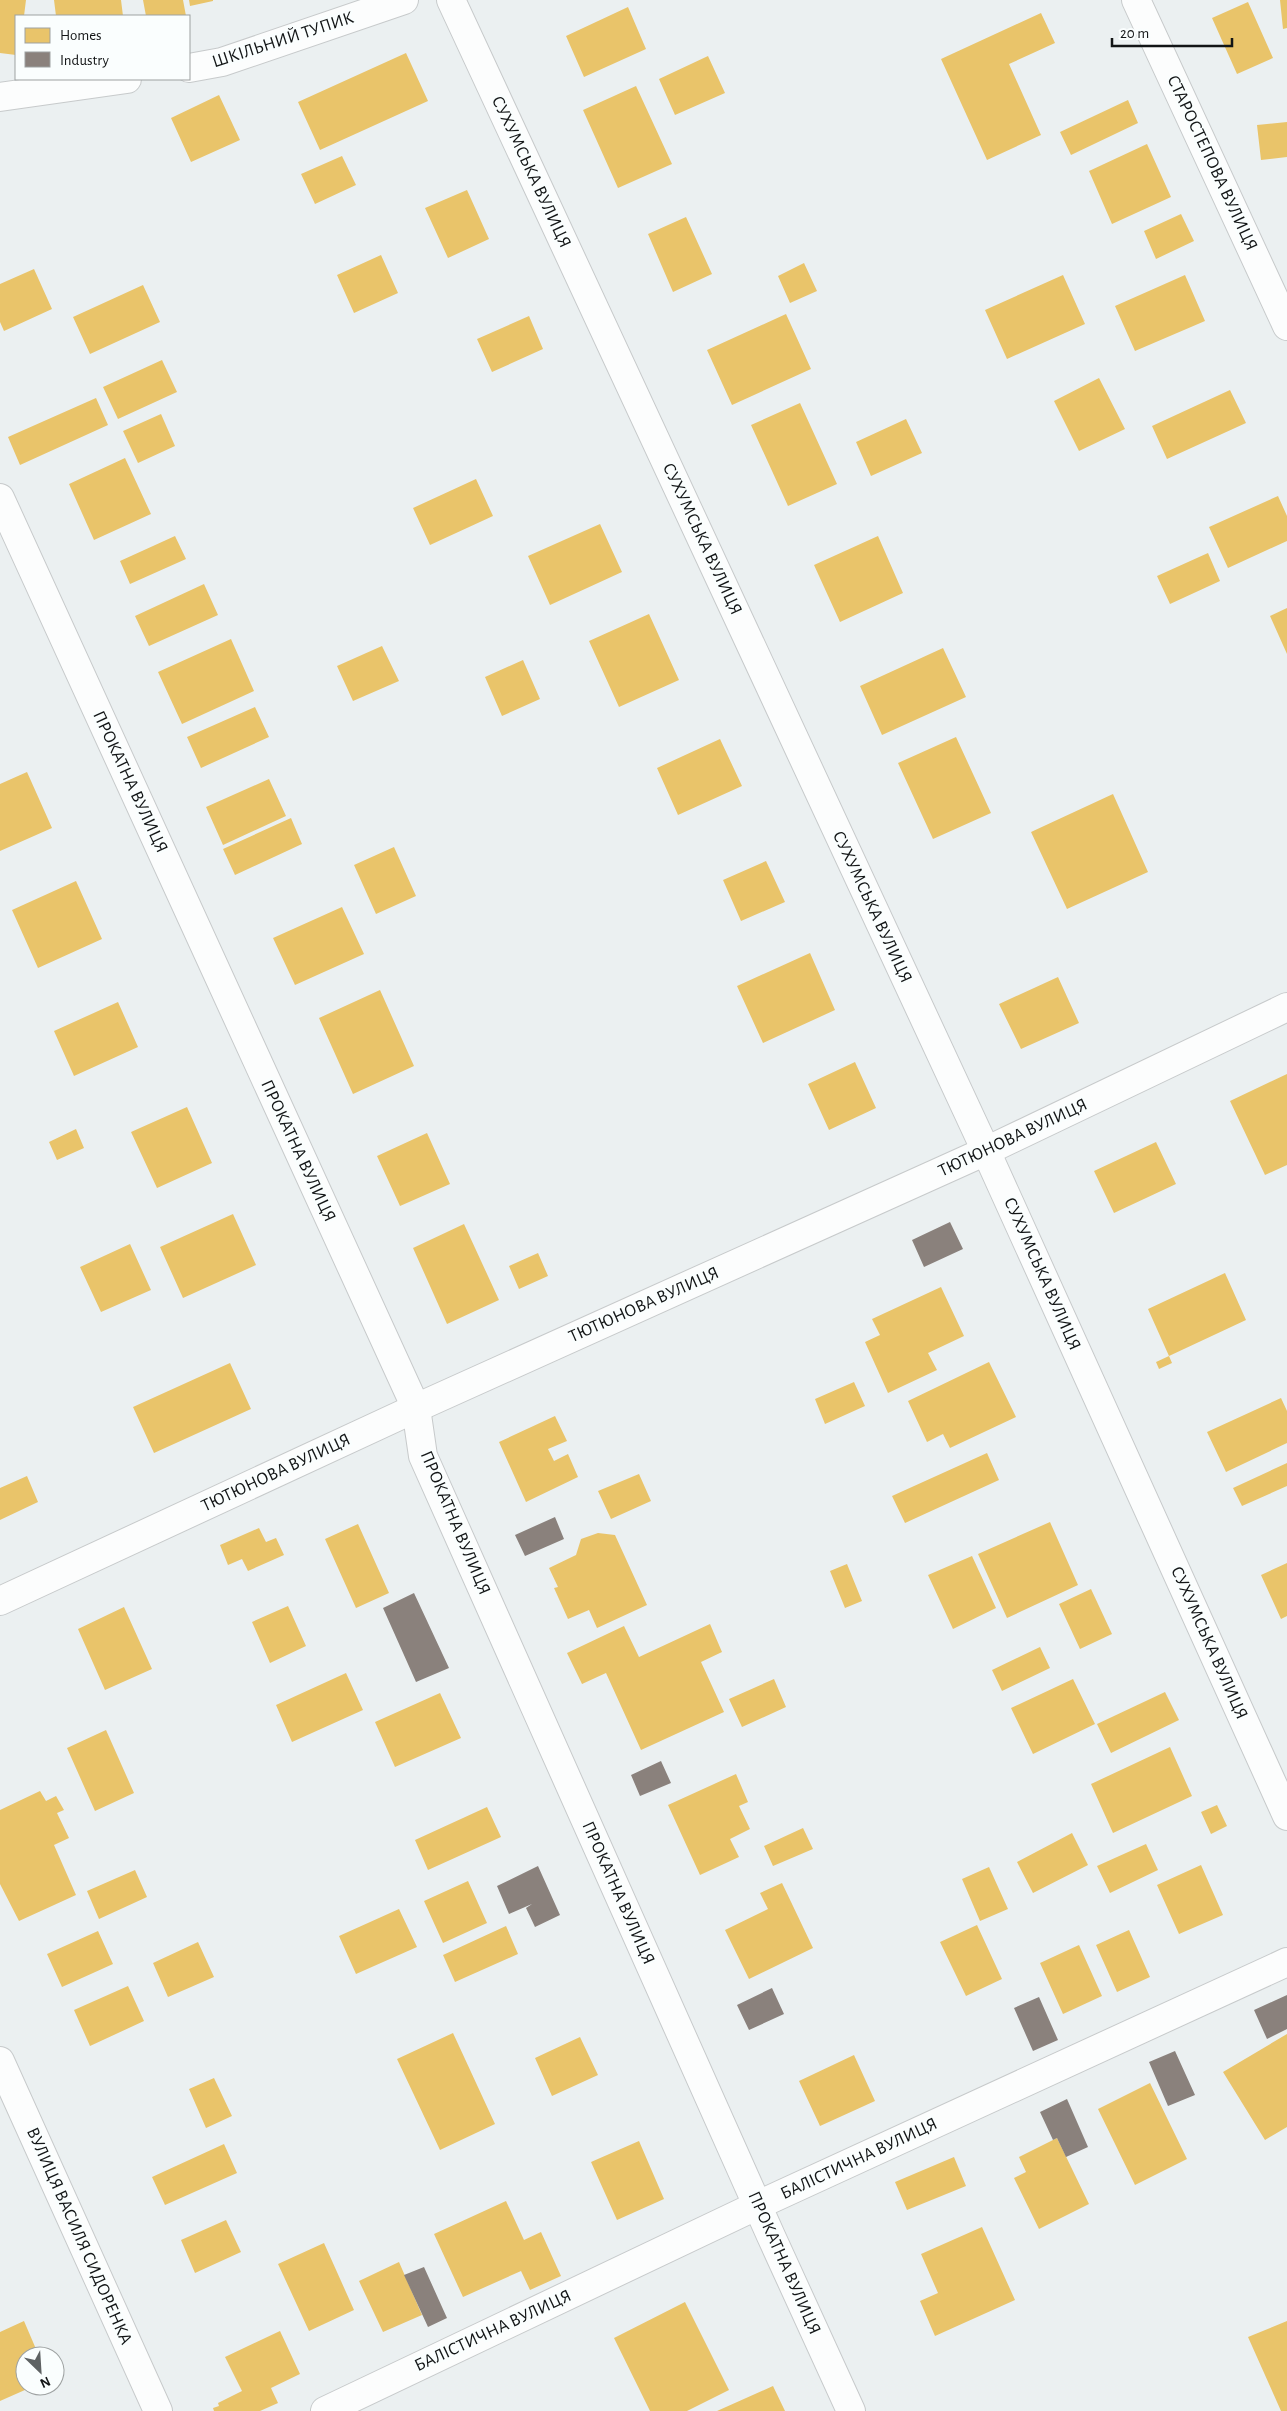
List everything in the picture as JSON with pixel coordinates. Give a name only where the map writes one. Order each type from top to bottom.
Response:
[{"type":"street","name":"ШКІЛЬНИЙ ТУПИК","points":[[190,68],[222,62],[404,0]]},
{"type":"street","name":"СУХУМСЬКА ВУЛИЦЯ","points":[[451,0],[986,1152],[1287,1816]]},
{"type":"street","name":"СТАРОСТЕПОВА ВУЛИЦЯ","points":[[1136,0],[1287,326]]},
{"type":"street","points":[[0,97],[120,80]]},
{"type":"street","name":"ПРОКАТНА ВУЛИЦЯ","points":[[0,498],[416,1408],[423,1456],[851,2411]]},
{"type":"street","name":"ТЮТЮНОВА ВУЛИЦЯ","points":[[0,1601],[416,1408],[986,1152],[1287,1007]]},
{"type":"street","name":"БАЛІСТИЧНА ВУЛИЦЯ","points":[[325,2411],[758,2205],[1287,1962]]},
{"type":"street","name":"ВУЛИЦЯ ВАСИЛЯ СИДОРЕНКА","points":[[0,2060],[158,2411]]},
{"type":"building: Homes","points":[[0,0],[26,0],[24,15],[15,15],[15,55],[0,53]]},
{"type":"building: Homes","points":[[54,0],[121,0],[123,15],[56,15]]},
{"type":"building: Homes","points":[[143,0],[183,0],[186,15],[146,15]]},
{"type":"building: Homes","points":[[189,0],[213,0],[213,1],[190,6]]},
{"type":"building: Homes","points":[[1280,0],[1287,0],[1287,28],[1283,29]]},
{"type":"building: Homes","points":[[1248,2],[1273,58],[1237,74],[1212,18]]},
{"type":"building: Homes","points":[[628,7],[646,49],[584,77],[566,36]]},
{"type":"building: Homes","points":[[1041,13],[1055,43],[1009,64],[1041,135],[987,160],[941,59]]},
{"type":"building: Homes","points":[[406,53],[428,101],[320,150],[298,102]]},
{"type":"building: Homes","points":[[708,56],[725,93],[675,115],[659,79]]},
{"type":"building: Homes","points":[[636,86],[672,164],[618,188],[583,110]]},
{"type":"building: Homes","points":[[219,95],[240,140],[191,162],[171,118]]},
{"type":"building: Homes","points":[[1128,100],[1138,123],[1071,155],[1060,132]]},
{"type":"building: Homes","points":[[1287,122],[1287,157],[1261,160],[1257,125]]},
{"type":"building: Homes","points":[[1147,144],[1171,197],[1112,224],[1089,171]]},
{"type":"building: Homes","points":[[342,156],[356,185],[315,204],[301,174]]},
{"type":"building: Homes","points":[[467,190],[489,239],[448,258],[425,208]]},
{"type":"building: Homes","points":[[1181,214],[1194,241],[1156,259],[1144,231]]},
{"type":"building: Homes","points":[[686,217],[712,274],[673,292],[648,234]]},
{"type":"building: Homes","points":[[381,255],[398,293],[354,313],[337,275]]},
{"type":"building: Homes","points":[[804,263],[817,291],[790,303],[778,276]]},
{"type":"building: Homes","points":[[34,269],[52,309],[4,331],[0,322],[0,284]]},
{"type":"building: Homes","points":[[1063,275],[1085,324],[1007,359],[985,310]]},
{"type":"building: Homes","points":[[1185,275],[1205,321],[1135,351],[1115,306]]},
{"type":"building: Homes","points":[[143,285],[160,322],[90,354],[73,317]]},
{"type":"building: Homes","points":[[786,314],[811,369],[732,405],[707,350]]},
{"type":"building: Homes","points":[[529,316],[543,349],[492,372],[477,339]]},
{"type":"building: Homes","points":[[162,360],[177,392],[118,419],[103,387]]},
{"type":"building: Homes","points":[[1099,378],[1125,429],[1079,451],[1054,401]]},
{"type":"building: Homes","points":[[1230,390],[1246,423],[1167,459],[1152,426]]},
{"type":"building: Homes","points":[[96,398],[108,425],[20,465],[8,437]]},
{"type":"building: Homes","points":[[800,403],[837,484],[788,506],[751,425]]},
{"type":"building: Homes","points":[[161,414],[175,446],[138,463],[123,431]]},
{"type":"building: Homes","points":[[906,419],[922,453],[871,476],[856,442]]},
{"type":"building: Homes","points":[[125,458],[151,514],[94,540],[69,484]]},
{"type":"building: Homes","points":[[476,479],[493,516],[430,545],[413,508]]},
{"type":"building: Homes","points":[[1278,496],[1287,516],[1287,541],[1228,568],[1209,527]]},
{"type":"building: Homes","points":[[600,524],[622,572],[550,605],[528,556]]},
{"type":"building: Homes","points":[[175,536],[186,559],[130,584],[120,561]]},
{"type":"building: Homes","points":[[878,536],[903,593],[840,622],[814,565]]},
{"type":"building: Homes","points":[[1208,553],[1220,581],[1170,604],[1157,576]]},
{"type":"building: Homes","points":[[204,584],[218,615],[149,646],[135,616]]},
{"type":"building: Homes","points":[[1287,608],[1287,654],[1270,616]]},
{"type":"building: Homes","points":[[649,614],[679,680],[619,707],[589,641]]},
{"type":"building: Homes","points":[[231,639],[254,691],[182,724],[158,672]]},
{"type":"building: Homes","points":[[382,646],[399,681],[353,701],[337,666]]},
{"type":"building: Homes","points":[[943,648],[966,697],[882,735],[860,686]]},
{"type":"building: Homes","points":[[523,660],[540,699],[502,716],[485,677]]},
{"type":"building: Homes","points":[[255,707],[269,737],[201,768],[187,737]]},
{"type":"building: Homes","points":[[956,737],[991,813],[933,839],[898,763]]},
{"type":"building: Homes","points":[[720,739],[742,786],[678,815],[657,768]]},
{"type":"building: Homes","points":[[27,772],[52,828],[0,851],[0,784]]},
{"type":"building: Homes","points":[[269,779],[286,816],[223,845],[206,807]]},
{"type":"building: Homes","points":[[1113,794],[1148,872],[1067,909],[1031,832]]},
{"type":"building: Homes","points":[[291,818],[302,844],[235,875],[223,849]]},
{"type":"building: Homes","points":[[394,847],[416,896],[376,914],[354,865]]},
{"type":"building: Homes","points":[[766,861],[785,902],[741,921],[723,880]]},
{"type":"building: Homes","points":[[76,881],[102,939],[38,968],[12,910]]},
{"type":"building: Homes","points":[[342,907],[364,954],[295,985],[273,938]]},
{"type":"building: Homes","points":[[810,953],[835,1010],[763,1043],[737,986]]},
{"type":"building: Homes","points":[[1058,977],[1079,1023],[1021,1049],[999,1004]]},
{"type":"building: Homes","points":[[380,990],[414,1066],[353,1094],[319,1018]]},
{"type":"building: Homes","points":[[118,1002],[138,1047],[74,1076],[54,1031]]},
{"type":"building: Homes","points":[[855,1062],[876,1108],[829,1130],[808,1084]]},
{"type":"building: Homes","points":[[1287,1074],[1287,1165],[1265,1175],[1230,1101]]},
{"type":"building: Homes","points":[[187,1107],[212,1163],[157,1188],[131,1132]]},
{"type":"building: Homes","points":[[76,1129],[84,1148],[57,1160],[49,1142]]},
{"type":"building: Homes","points":[[427,1133],[450,1184],[400,1206],[377,1156]]},
{"type":"building: Homes","points":[[1156,1142],[1176,1184],[1114,1213],[1094,1171]]},
{"type":"building: Homes","points":[[233,1214],[256,1265],[183,1298],[160,1247]]},
{"type":"building: Homes","points":[[464,1224],[499,1300],[447,1324],[413,1248]]},
{"type":"building: Homes","points":[[130,1244],[151,1290],[101,1312],[80,1267]]},
{"type":"building: Homes","points":[[538,1253],[548,1276],[519,1289],[509,1266]]},
{"type":"building: Homes","points":[[1225,1273],[1246,1320],[1169,1356],[1148,1309]]},
{"type":"building: Homes","points":[[941,1287],[964,1336],[928,1353],[937,1370],[888,1393],[865,1342],[880,1335],[872,1319]]},
{"type":"building: Homes","points":[[1169,1356],[1172,1363],[1159,1369],[1156,1362]]},
{"type":"building: Homes","points":[[989,1362],[1016,1417],[950,1448],[943,1434],[927,1442],[908,1401]]},
{"type":"building: Homes","points":[[230,1363],[251,1409],[154,1453],[133,1407]]},
{"type":"building: Homes","points":[[854,1382],[865,1406],[825,1424],[815,1399]]},
{"type":"building: Homes","points":[[1281,1398],[1287,1411],[1287,1443],[1226,1472],[1207,1432]]},
{"type":"building: Homes","points":[[555,1416],[567,1441],[548,1449],[554,1461],[568,1454],[578,1477],[526,1502],[499,1442]]},
{"type":"building: Homes","points":[[987,1453],[999,1480],[905,1523],[892,1496]]},
{"type":"building: Homes","points":[[1287,1463],[1287,1486],[1242,1506],[1233,1488]]},
{"type":"building: Homes","points":[[639,1474],[651,1501],[611,1519],[598,1491]]},
{"type":"building: Homes","points":[[27,1476],[38,1502],[0,1520],[0,1488]]},
{"type":"building: Homes","points":[[1050,1522],[1078,1585],[1007,1618],[978,1554]]},
{"type":"building: Homes","points":[[358,1524],[389,1593],[356,1608],[325,1539]]},
{"type":"building: Homes","points":[[259,1528],[266,1542],[276,1538],[284,1555],[248,1571],[242,1559],[228,1565],[220,1545]]},
{"type":"building: Homes","points":[[598,1533],[615,1535],[647,1605],[597,1628],[589,1610],[568,1619],[554,1588],[558,1587],[549,1568],[576,1555],[581,1539]]},
{"type":"building: Homes","points":[[972,1556],[996,1608],[953,1629],[928,1575]]},
{"type":"building: Homes","points":[[1287,1563],[1287,1616],[1281,1619],[1261,1575]]},
{"type":"building: Homes","points":[[847,1564],[862,1601],[845,1608],[830,1571]]},
{"type":"building: Homes","points":[[1091,1589],[1112,1634],[1080,1649],[1059,1604]]},
{"type":"building: Homes","points":[[288,1606],[306,1646],[270,1663],[252,1622]]},
{"type":"building: Homes","points":[[124,1607],[152,1669],[105,1690],[78,1629]]},
{"type":"building: Homes","points":[[710,1624],[722,1652],[701,1662],[724,1712],[641,1750],[606,1673],[582,1684],[567,1653],[624,1626],[639,1657]]},
{"type":"building: Homes","points":[[1040,1647],[1050,1668],[1002,1691],[992,1670]]},
{"type":"building: Homes","points":[[346,1673],[363,1710],[292,1742],[276,1705]]},
{"type":"building: Homes","points":[[774,1679],[786,1707],[742,1727],[729,1699]]},
{"type":"building: Homes","points":[[1073,1679],[1095,1724],[1033,1754],[1011,1708]]},
{"type":"building: Homes","points":[[1165,1692],[1179,1720],[1111,1753],[1097,1724]]},
{"type":"building: Homes","points":[[440,1693],[461,1738],[395,1767],[375,1722]]},
{"type":"building: Homes","points":[[106,1730],[134,1793],[95,1811],[67,1748]]},
{"type":"building: Homes","points":[[1170,1747],[1192,1796],[1113,1833],[1091,1784]]},
{"type":"building: Homes","points":[[736,1774],[748,1802],[739,1806],[750,1829],[730,1839],[739,1857],[700,1875],[668,1805]]},
{"type":"building: Homes","points":[[40,1791],[46,1801],[56,1796],[64,1810],[57,1813],[69,1838],[54,1845],[76,1895],[19,1921],[0,1884],[0,1810]]},
{"type":"building: Homes","points":[[1217,1805],[1227,1826],[1211,1834],[1201,1812]]},
{"type":"building: Homes","points":[[487,1807],[501,1837],[428,1870],[415,1840]]},
{"type":"building: Homes","points":[[803,1828],[813,1849],[773,1866],[764,1846]]},
{"type":"building: Homes","points":[[1072,1833],[1088,1865],[1033,1893],[1017,1862]]},
{"type":"building: Homes","points":[[1146,1844],[1158,1870],[1110,1893],[1097,1866]]},
{"type":"building: Homes","points":[[1201,1865],[1223,1915],[1179,1934],[1157,1885]]},
{"type":"building: Homes","points":[[989,1867],[1008,1909],[980,1921],[962,1879]]},
{"type":"building: Homes","points":[[135,1870],[147,1897],[99,1919],[87,1891]]},
{"type":"building: Homes","points":[[468,1881],[487,1923],[443,1943],[424,1901]]},
{"type":"building: Homes","points":[[782,1883],[813,1948],[749,1979],[725,1930],[768,1909],[760,1893]]},
{"type":"building: Homes","points":[[399,1909],[417,1947],[356,1974],[339,1936]]},
{"type":"building: Homes","points":[[977,1925],[1002,1979],[966,1996],[940,1942]]},
{"type":"building: Homes","points":[[506,1926],[518,1954],[455,1982],[443,1955]]},
{"type":"building: Homes","points":[[1129,1930],[1150,1977],[1117,1992],[1096,1945]]},
{"type":"building: Homes","points":[[98,1931],[113,1964],[62,1987],[47,1954]]},
{"type":"building: Homes","points":[[198,1942],[214,1977],[168,1997],[153,1963]]},
{"type":"building: Homes","points":[[1079,1945],[1102,1996],[1063,2014],[1040,1963]]},
{"type":"building: Homes","points":[[128,1986],[144,2021],[90,2046],[74,2010]]},
{"type":"building: Homes","points":[[453,2033],[495,2124],[440,2150],[397,2059]]},
{"type":"building: Homes","points":[[1287,2034],[1287,2127],[1265,2140],[1223,2072]]},
{"type":"building: Homes","points":[[580,2037],[598,2075],[552,2096],[535,2058]]},
{"type":"building: Homes","points":[[854,2055],[875,2101],[820,2126],[799,2081]]},
{"type":"building: Homes","points":[[214,2078],[232,2116],[206,2128],[189,2089]]},
{"type":"building: Homes","points":[[1150,2083],[1187,2159],[1135,2185],[1098,2109]]},
{"type":"building: Homes","points":[[1057,2138],[1089,2204],[1039,2229],[1014,2178],[1026,2172],[1019,2157]]},
{"type":"building: Homes","points":[[639,2141],[664,2199],[617,2220],[591,2162]]},
{"type":"building: Homes","points":[[224,2144],[237,2173],[165,2205],[152,2177]]},
{"type":"building: Homes","points":[[954,2157],[966,2186],[907,2210],[895,2182]]},
{"type":"building: Homes","points":[[506,2201],[524,2240],[541,2232],[561,2276],[530,2290],[521,2271],[463,2297],[434,2234]]},
{"type":"building: Homes","points":[[226,2220],[241,2252],[195,2273],[181,2240]]},
{"type":"building: Homes","points":[[982,2227],[1015,2300],[935,2336],[920,2301],[938,2293],[921,2254]]},
{"type":"building: Homes","points":[[324,2243],[354,2310],[309,2331],[278,2264]]},
{"type":"building: Homes","points":[[399,2262],[422,2315],[383,2332],[359,2281]]},
{"type":"building: Homes","points":[[685,2302],[729,2390],[687,2411],[650,2411],[614,2338]]},
{"type":"building: Homes","points":[[24,2321],[35,2346],[15,2346],[15,2394],[0,2401],[0,2332]]},
{"type":"building: Homes","points":[[1287,2321],[1287,2411],[1281,2411],[1248,2337]]},
{"type":"building: Homes","points":[[280,2331],[300,2374],[271,2388],[278,2403],[260,2411],[214,2411],[213,2408],[219,2406],[218,2403],[242,2391],[225,2357]]},
{"type":"building: Homes","points":[[773,2386],[785,2411],[717,2411]]},
{"type":"building: Industry","points":[[950,1222],[963,1249],[924,1267],[912,1240]]},
{"type":"building: Industry","points":[[555,1517],[564,1539],[525,1556],[515,1535]]},
{"type":"building: Industry","points":[[414,1593],[449,1668],[416,1682],[383,1608]]},
{"type":"building: Industry","points":[[661,1761],[671,1783],[640,1796],[631,1775]]},
{"type":"building: Industry","points":[[538,1866],[560,1915],[535,1927],[526,1908],[532,1904],[509,1914],[497,1886]]},
{"type":"building: Industry","points":[[772,1988],[784,2014],[749,2030],[737,2005]]},
{"type":"building: Industry","points":[[1287,1995],[1287,2029],[1267,2039],[1254,2010]]},
{"type":"building: Industry","points":[[1039,1997],[1058,2040],[1033,2051],[1014,2008]]},
{"type":"building: Industry","points":[[1175,2051],[1195,2095],[1168,2106],[1149,2062]]},
{"type":"building: Industry","points":[[1067,2099],[1088,2147],[1066,2157],[1057,2138],[1053,2140],[1040,2112]]},
{"type":"building: Industry","points":[[424,2267],[447,2318],[428,2327],[404,2275]]}]
